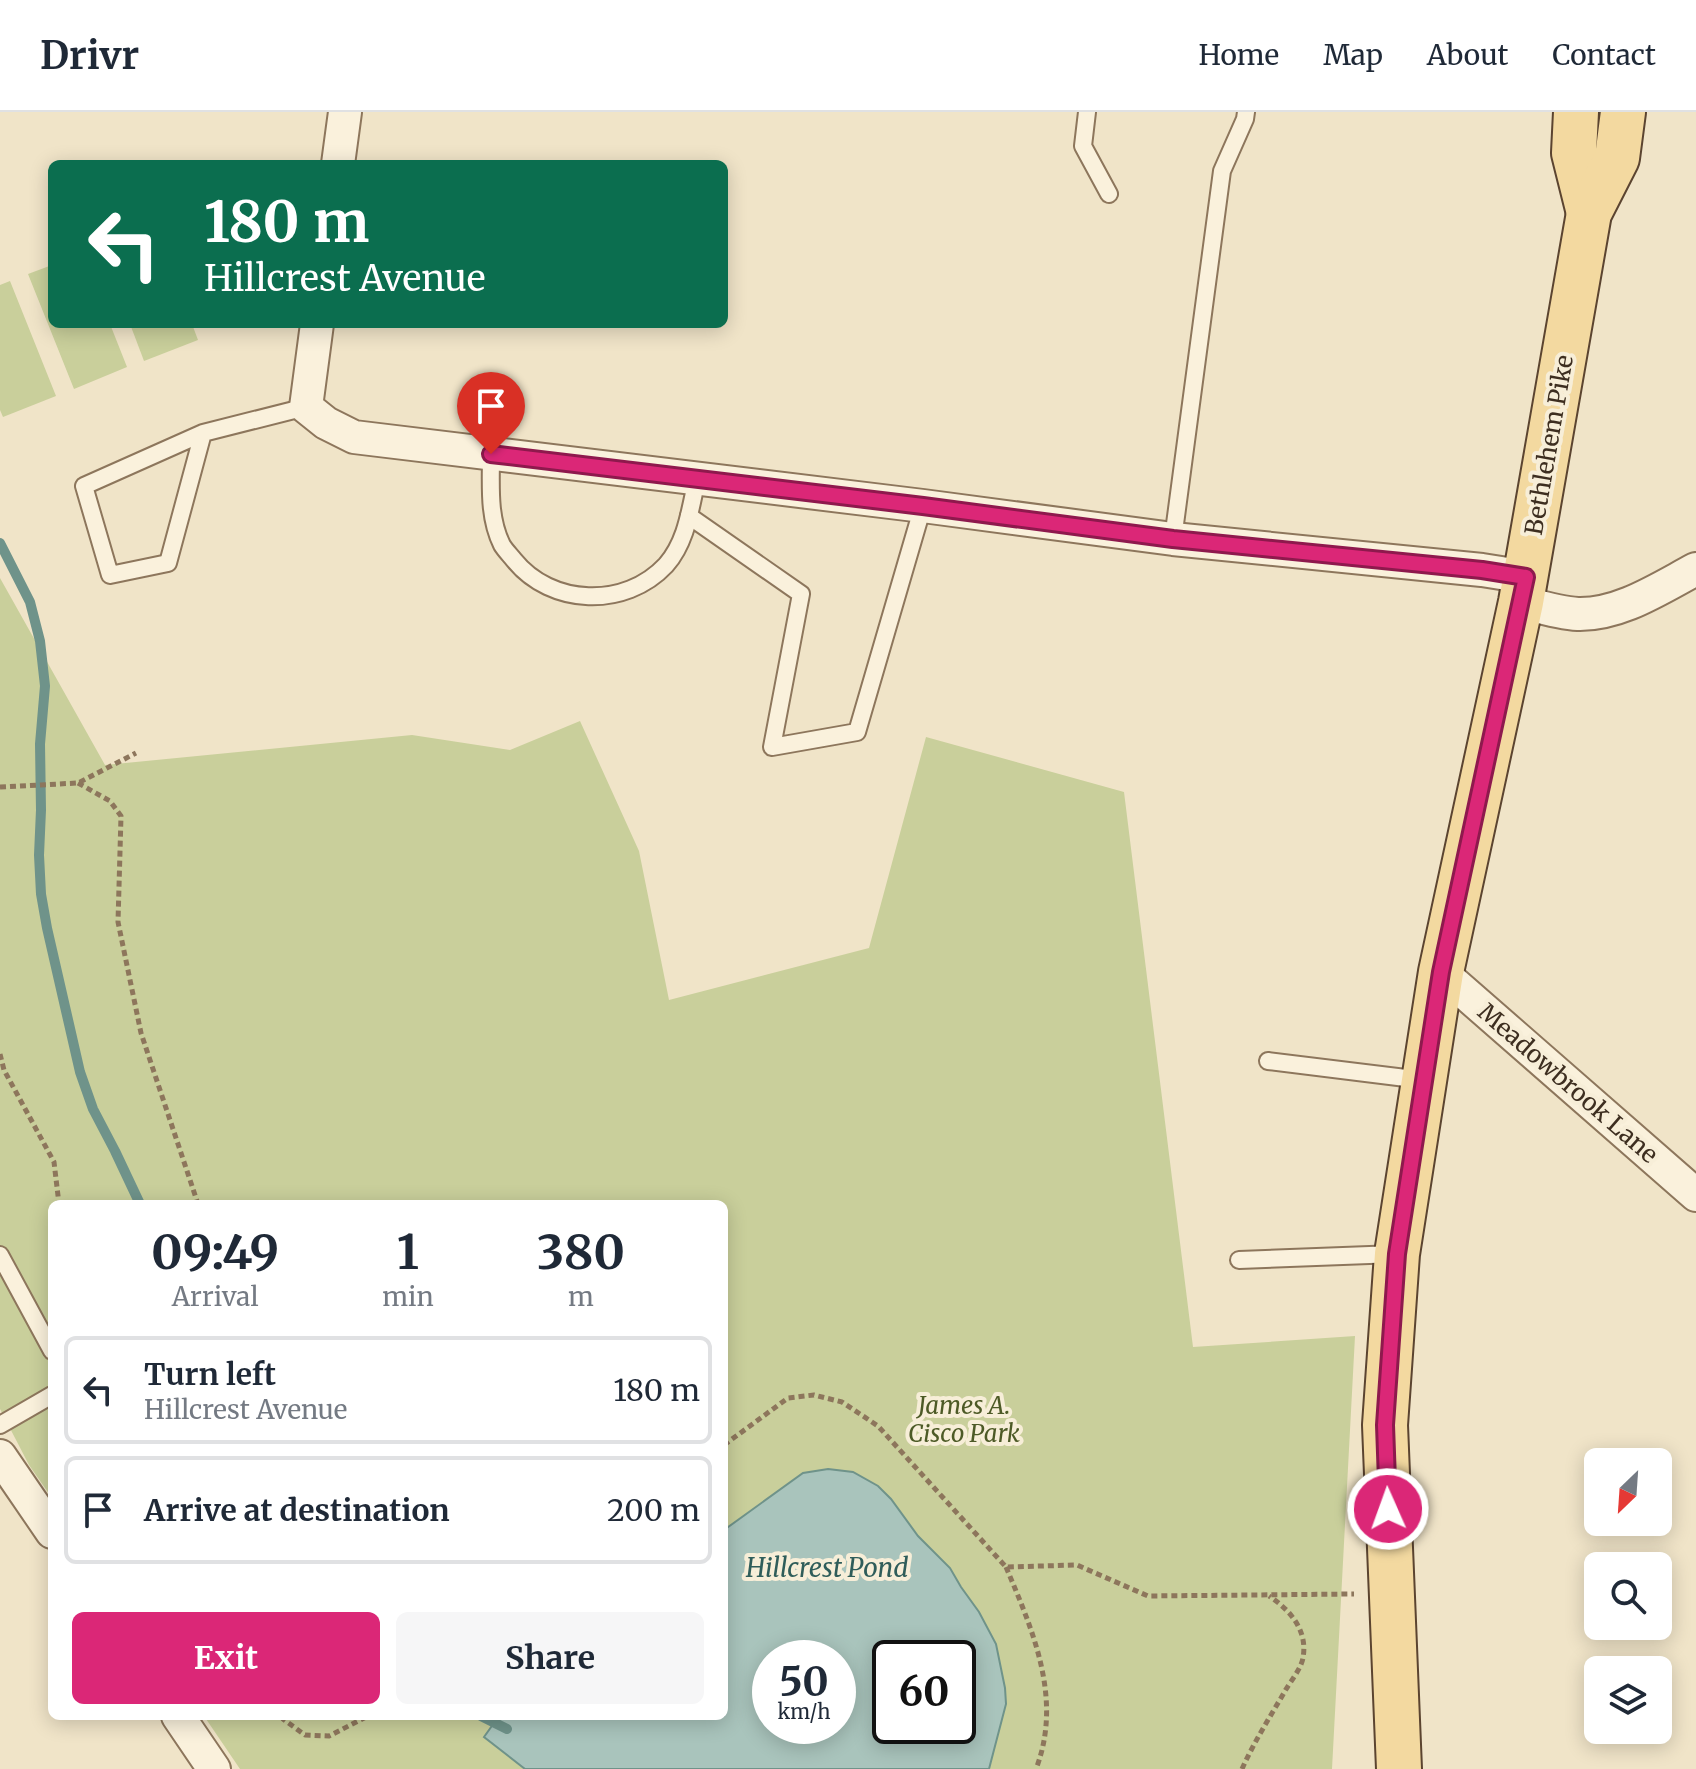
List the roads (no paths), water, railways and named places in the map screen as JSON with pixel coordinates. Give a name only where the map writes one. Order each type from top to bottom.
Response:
[{"type":"main road","name":"Bethlehem Pike","points":[[1576,112],[1574,153],[1589,213]]},
{"type":"main road","name":"Bethlehem Pike","points":[[1399,1769],[1385,1425],[1397,1254],[1441,972],[1524,590],[1589,213],[1617,158],[1623,112]]},
{"type":"street","points":[[339,160],[345,112]]},
{"type":"street","points":[[316,328],[306,407],[326,423],[354,437],[1173,539],[1482,570],[1524,590],[1556,611],[1577,614],[1609,610],[1696,569]]},
{"type":"street","name":"Meadowbrook Lane","points":[[1441,972],[1696,1195]]},
{"type":"street","points":[[0,1456],[48,1526]]},
{"type":"street","points":[[181,1720],[214,1769]]},
{"type":"lane","points":[[1087,112],[1083,146],[1109,194]]},
{"type":"lane","points":[[1173,539],[1222,171],[1246,112]]},
{"type":"lane","points":[[203,433],[168,563],[110,575],[84,486],[203,433],[306,407]]},
{"type":"lane","points":[[491,454],[492,517],[503,546],[523,571],[550,588],[580,597],[612,595],[642,585],[666,564],[684,538],[697,479]]},
{"type":"lane","points":[[689,516],[801,594],[772,747],[857,732],[923,506]]},
{"type":"lane","points":[[1268,1061],[1423,1080]]},
{"type":"lane","points":[[1239,1260],[1397,1254]]},
{"type":"lane","points":[[0,1255],[48,1344]]},
{"type":"lane","points":[[0,1425],[48,1397]]},
{"type":"water","name":"Hillcrest Pond","points":[[828,1469],[853,1472],[878,1486],[918,1536],[950,1568],[996,1644],[1005,1688],[1006,1704],[989,1769],[525,1769],[484,1737],[496,1720],[728,1720],[728,1527],[803,1473]]},
{"type":"waterway","points":[[0,543],[30,602],[40,641],[45,686],[40,744],[39,855],[47,928],[80,1072],[93,1109],[138,1200]]},
{"type":"waterway","points":[[489,1720],[507,1729]]},
{"type":"park label","name":"James A. Cisco Park","points":[[964,1419]]}]
